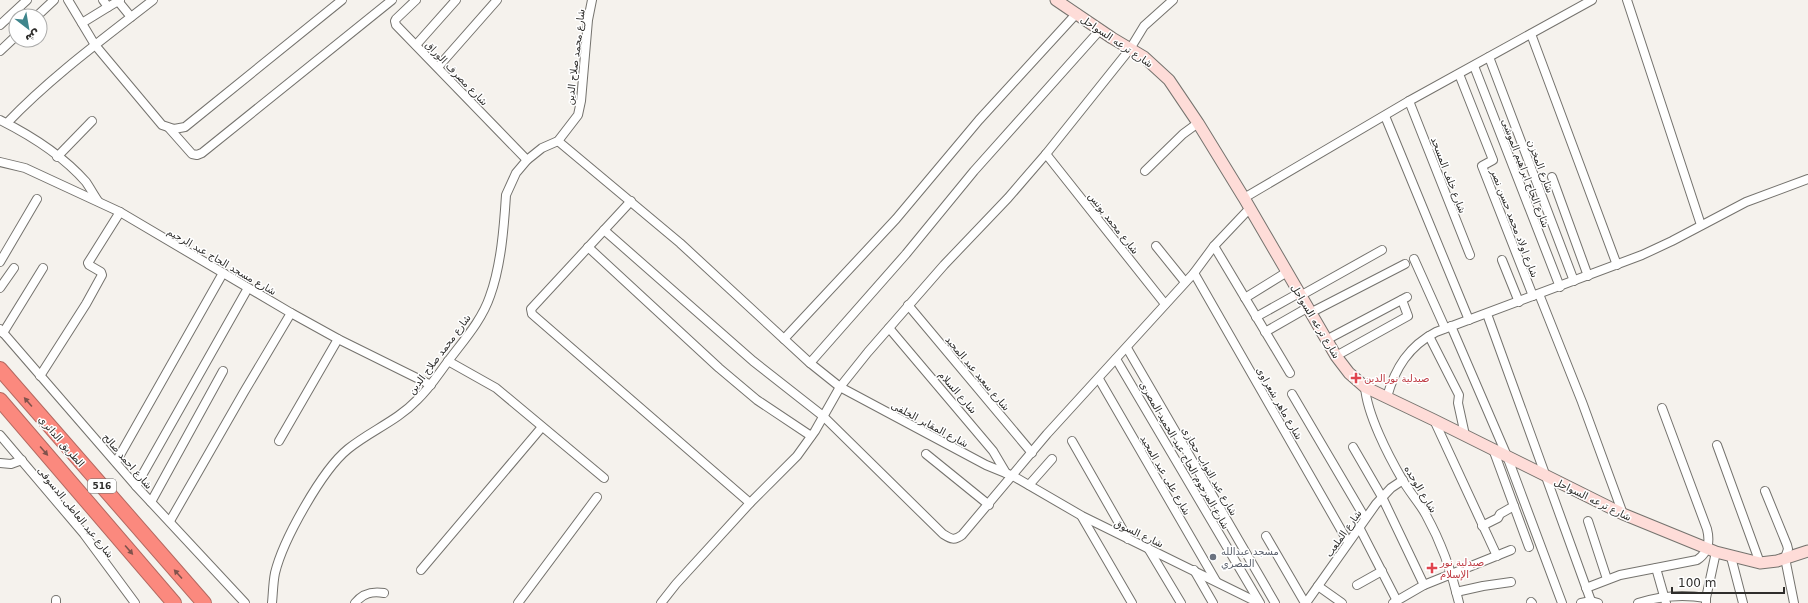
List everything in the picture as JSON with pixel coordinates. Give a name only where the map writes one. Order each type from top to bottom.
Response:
[{"type":"highway","name":"الطريق الدائري","points":[[0,369],[204,603]]},
{"type":"highway","name":"الطريق الدائري","points":[[0,400],[174,603]]},
{"type":"main road","name":"شارع ترعه السواحل","points":[[1056,0],[1100,30],[1144,57],[1164,75],[1198,123],[1244,198],[1336,356],[1349,373],[1365,387],[1623,514],[1712,550],[1731,557],[1760,563],[1769,563],[1808,551]]},
{"type":"street","points":[[0,25],[27,0]]},
{"type":"street","points":[[46,8],[54,0]]},
{"type":"street","points":[[68,0],[96,45],[162,125],[168,128],[192,154],[197,155],[202,153],[392,0]]},
{"type":"street","points":[[98,201],[86,183],[57,157],[4,122],[130,17],[153,0]]},
{"type":"street","points":[[168,128],[179,129],[185,127],[342,0]]},
{"type":"street","name":"شارع مصرف الوراق","points":[[416,0],[395,21],[396,25],[527,160]]},
{"type":"street","points":[[416,45],[456,0]]},
{"type":"street","points":[[438,67],[497,0]]},
{"type":"street","name":"شارع محمد صلاح الدين","points":[[272,603],[275,573],[281,556],[296,523],[316,488],[334,463],[348,449],[417,401],[431,385],[470,332],[490,298],[497,272],[506,195],[516,173],[527,160],[542,148],[558,141],[578,115],[588,20],[592,0]]},
{"type":"street","points":[[662,603],[676,584],[750,503],[797,456],[811,436],[840,387],[908,305],[1008,198],[1046,154],[1130,49],[1144,26],[1172,0]]},
{"type":"street","points":[[1244,198],[1409,101],[1592,0]]},
{"type":"street","points":[[1627,0],[1701,225]]},
{"type":"street","points":[[82,23],[106,3],[119,1],[130,17]]},
{"type":"street","points":[[784,339],[896,219],[979,120],[1077,13]]},
{"type":"street","points":[[810,363],[906,254],[974,171],[1100,30]]},
{"type":"street","points":[[1531,34],[1616,266]]},
{"type":"street","points":[[0,51],[8,44]]},
{"type":"street","name":"شارع المخزن","points":[[1489,57],[1574,281]]},
{"type":"street","name":"شارع الحاج ابراهيم الموشى","points":[[1474,66],[1560,287]]},
{"type":"street","name":"شارع اولاد محمد حسن نصر","points":[[1459,74],[1493,160],[1482,166],[1536,295]]},
{"type":"street","name":"شارع خلف المسجد","points":[[1409,101],[1470,255]]},
{"type":"street","points":[[1385,116],[1469,320]]},
{"type":"street","points":[[57,157],[92,121]]},
{"type":"street","points":[[1145,171],[1183,134],[1198,123]]},
{"type":"street","name":"شارع المقابر الخلفى","points":[[558,141],[632,201],[680,243],[810,363],[840,387],[986,465],[1010,474]]},
{"type":"street","name":"شارع محمد يونس","points":[[1046,154],[1166,304]]},
{"type":"street","name":"شارع مسجد الحاج عبد الرحيم","points":[[0,162],[25,168],[120,212],[291,313],[338,339],[431,385]]},
{"type":"street","points":[[1552,177],[1588,276]]},
{"type":"street","points":[[1387,397],[1391,382],[1401,362],[1416,345],[1429,336],[1448,327],[1616,266],[1657,249],[1746,202],[1808,179]]},
{"type":"street","points":[[0,262],[37,198]]},
{"type":"street","points":[[632,201],[531,309],[532,314],[750,503]]},
{"type":"street","points":[[604,230],[752,361],[823,416],[950,539],[955,540],[962,535],[989,505],[1010,474],[1032,453],[1127,348],[1194,273],[1214,246],[1250,208]]},
{"type":"street","points":[[40,376],[86,304],[102,275],[101,272],[88,263],[120,212]]},
{"type":"street","points":[[1156,246],[1185,282]]},
{"type":"street","points":[[1214,246],[1290,373]]},
{"type":"street","points":[[588,247],[719,368],[757,400],[811,436]]},
{"type":"street","points":[[1256,317],[1382,250]]},
{"type":"street","points":[[1414,259],[1448,327],[1507,456],[1562,603]]},
{"type":"street","points":[[1502,260],[1519,302]]},
{"type":"street","points":[[1265,332],[1405,264]]},
{"type":"street","points":[[0,288],[14,268]]},
{"type":"street","points":[[1,331],[43,268]]},
{"type":"street","points":[[1245,298],[1287,272]]},
{"type":"street","points":[[116,462],[223,273]]},
{"type":"street","name":"شارع ماهر شعراوى","points":[[1194,273],[1348,542]]},
{"type":"street","points":[[136,486],[248,288]]},
{"type":"street","points":[[1536,295],[1582,402],[1623,514]]},
{"type":"street","points":[[1326,340],[1404,299],[1408,316],[1336,356]]},
{"type":"street","name":"شارع سعيد عبد المجيد","points":[[908,305],[1032,453]]},
{"type":"street","points":[[170,522],[291,313]]},
{"type":"street","points":[[1487,314],[1586,588],[1594,602],[1581,603]]},
{"type":"street","name":"شارع السلام","points":[[889,328],[993,451],[1010,474]]},
{"type":"street","name":"شارع احمد صالح","points":[[1,331],[136,486],[245,603]]},
{"type":"street","points":[[1429,336],[1459,395],[1458,404],[1465,435]]},
{"type":"street","points":[[279,441],[338,339]]},
{"type":"street","name":"شارع عبد التواب حجازى","points":[[1127,348],[1275,603]]},
{"type":"street","name":"شارع المرحوم الحاج عبد الحميد المصرى","points":[[1116,359],[1259,603]]},
{"type":"street","points":[[448,361],[496,388],[604,478]]},
{"type":"street","points":[[151,502],[223,371]]},
{"type":"street","name":"شارع على عبد المجيد","points":[[1099,379],[1216,581]]},
{"type":"street","name":"شارع الوحده","points":[[1365,387],[1369,411],[1403,480],[1426,514],[1436,534],[1459,603]]},
{"type":"street","points":[[1292,394],[1365,518]]},
{"type":"street","points":[[1638,603],[1693,596],[1706,600],[1712,550],[1707,529],[1662,408]]},
{"type":"street","points":[[1434,420],[1497,556]]},
{"type":"street","points":[[421,570],[542,427]]},
{"type":"street","name":"شارع عبد العاطى الدسوقى","points":[[0,435],[84,534],[135,603]]},
{"type":"street","points":[[1072,441],[1129,539]]},
{"type":"street","points":[[1716,445],[1760,563]]},
{"type":"street","points":[[1353,447],[1382,497],[1424,585]]},
{"type":"street","points":[[1493,449],[1529,547]]},
{"type":"street","points":[[926,454],[989,505]]},
{"type":"street","points":[[1029,485],[1052,458]]},
{"type":"street","points":[[0,463],[11,464],[22,460]]},
{"type":"street","name":"شارع السوق","points":[[1010,474],[1082,516],[1259,603]]},
{"type":"street","name":"شارع الملعب","points":[[1306,603],[1365,518],[1382,497],[1403,480]]},
{"type":"street","points":[[1765,490],[1787,545],[1788,549],[1785,558],[1794,603]]},
{"type":"street","points":[[518,603],[597,498]]},
{"type":"street","points":[[1482,526],[1498,518],[1500,514],[1514,506]]},
{"type":"street","points":[[1082,516],[1132,603]]},
{"type":"street","points":[[1588,521],[1607,579]]},
{"type":"street","points":[[1359,528],[1382,571],[1395,602],[1424,585],[1511,550]]},
{"type":"street","points":[[1266,536],[1306,603]]},
{"type":"street","points":[[1148,548],[1181,603]]},
{"type":"street","points":[[1586,588],[1607,579],[1697,560],[1712,550]]},
{"type":"street","points":[[1731,557],[1743,603]]},
{"type":"street","points":[[1656,568],[1665,600]]},
{"type":"street","points":[[1194,570],[1213,603]]},
{"type":"street","points":[[1357,585],[1382,571]]},
{"type":"street","points":[[1456,592],[1511,582]]},
{"type":"street","points":[[1318,586],[1342,603]]},
{"type":"street","points":[[355,603],[359,597],[367,593],[374,591],[384,593]]},
{"type":"place","name":"صيدلية نورالدين","points":[[1356,378]]},
{"type":"place","name":"مسجد عبدالله المصري","points":[[1213,557]]},
{"type":"place","name":"صيدلية نور الإسلام","points":[[1432,568]]}]
